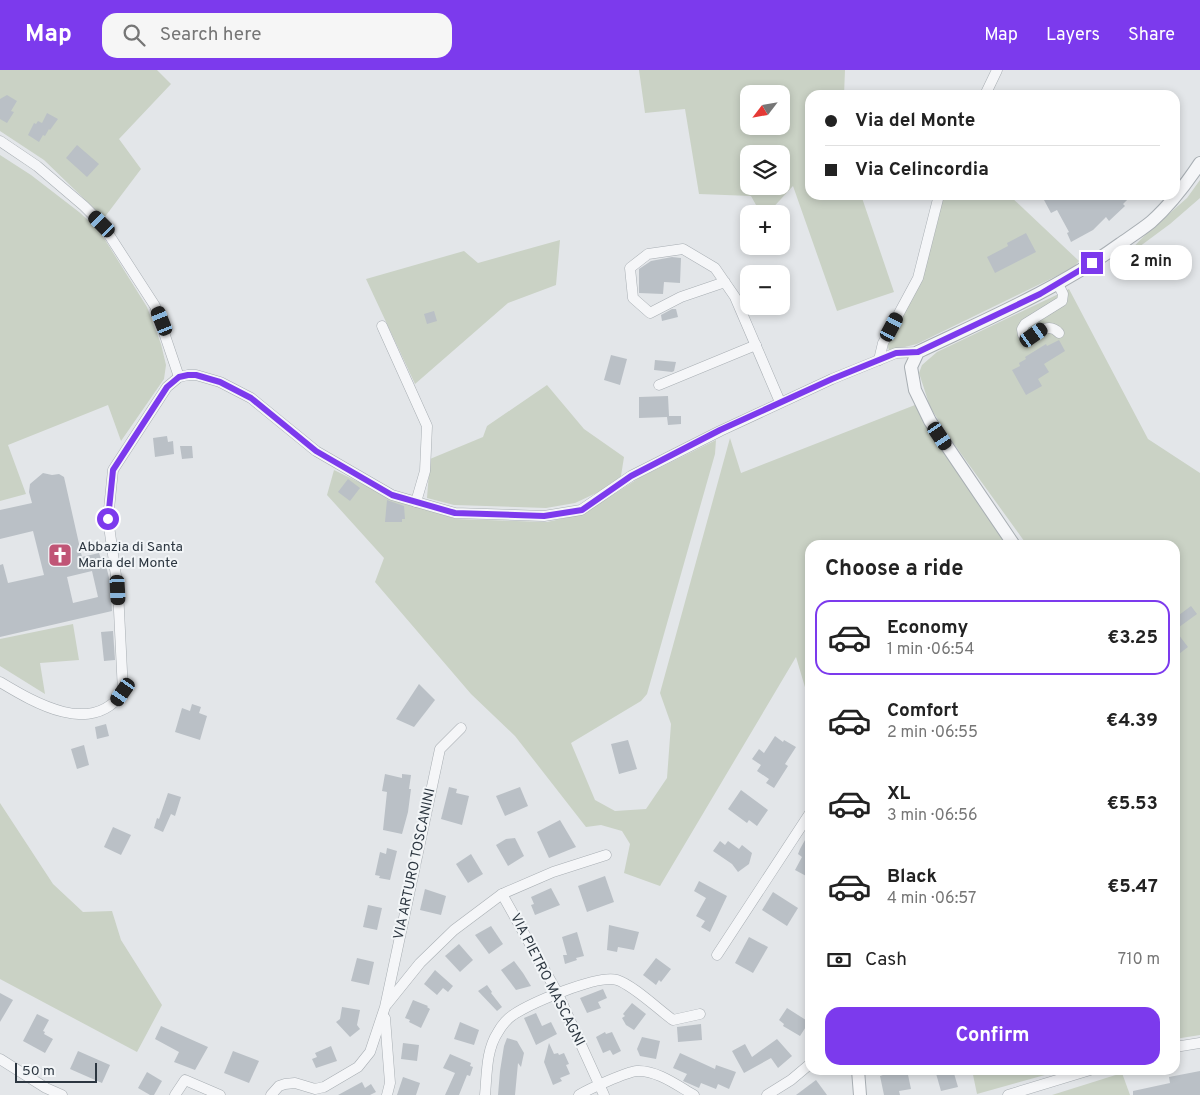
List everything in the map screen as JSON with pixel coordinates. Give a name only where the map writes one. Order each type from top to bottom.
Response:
[{"type":"street","points":[[987,90],[997,70]]},
{"type":"street","points":[[0,141],[37,166],[102,224],[155,306],[179,377]]},
{"type":"street","points":[[1180,191],[1200,164]]},
{"type":"street","points":[[880,360],[883,342],[918,278],[938,200]]},
{"type":"street","points":[[0,682],[52,709],[70,714],[98,712],[108,708],[123,692],[118,590],[108,519],[113,470],[167,387],[179,377],[196,375],[228,386],[251,398],[316,451],[392,495],[455,513],[544,516],[582,510],[631,476],[720,430],[832,379],[896,353],[918,352],[1058,284],[1085,268],[1151,222],[1172,200]]},
{"type":"street","points":[[725,282],[681,297],[650,313],[633,298],[630,268],[648,254],[683,249],[715,268],[725,282],[735,297],[780,402]]},
{"type":"street","points":[[1058,284],[1063,294],[1062,301],[1025,324],[1022,329],[1022,335],[1029,338],[1043,329],[1051,328],[1059,333]]},
{"type":"street","points":[[382,326],[427,426],[425,471],[416,502]]},
{"type":"street","points":[[659,384],[756,345]]},
{"type":"street","points":[[918,352],[911,366],[915,390],[930,421],[1011,540]]},
{"type":"street","name":"VIA ARTURO TOSCANINI","points":[[384,1007],[440,749],[462,728]]},
{"type":"street","points":[[717,954],[805,821]]},
{"type":"street","points":[[272,1095],[279,1086],[290,1083],[320,1089],[332,1084],[358,1067],[370,1052],[384,1007],[420,964],[454,930],[502,894],[553,872],[606,855]]},
{"type":"street","name":"VIA PIETRO MASCAGNI","points":[[502,894],[558,994],[602,1090]]},
{"type":"street","points":[[485,1095],[489,1054],[498,1031],[512,1016],[558,994],[606,978],[618,980],[673,1020],[700,1014]]},
{"type":"street","points":[[384,1007],[390,1083],[387,1095]]},
{"type":"street","points":[[1180,1046],[1200,1043]]},
{"type":"street","points":[[0,1059],[46,1088],[62,1095]]},
{"type":"street","points":[[767,1095],[791,1080],[805,1068]]},
{"type":"street","points":[[579,1095],[602,1090],[636,1072],[652,1074],[665,1079],[694,1095]]},
{"type":"street","points":[[858,1075],[860,1095]]},
{"type":"street","points":[[1008,1095],[1074,1075]]},
{"type":"street","points":[[175,1095],[185,1080],[220,1095]]},
{"type":"shaded area","points":[[0,70],[157,70],[171,84],[119,139],[141,169],[104,218],[44,160],[0,131]]},
{"type":"shaded area","points":[[639,70],[845,70],[844,90],[805,90],[805,200],[863,200],[894,292],[837,311],[793,186],[790,189],[790,145],[740,145],[740,195],[785,195],[775,205],[756,205],[751,196],[699,194],[685,109],[645,113]]},
{"type":"shaded area","points":[[0,155],[31,175],[99,230],[147,307],[161,344],[166,365],[164,379],[121,441],[108,405],[8,445],[26,494],[0,501]]},
{"type":"shaded area","points":[[1200,180],[1200,198],[1170,224],[1120,261],[1145,235],[1187,198]]},
{"type":"shaded area","points":[[940,200],[1014,200],[1079,261],[1073,268],[917,344],[889,351],[887,342],[907,304]]},
{"type":"shaded area","points":[[560,240],[556,285],[508,303],[415,384],[366,279],[464,251],[478,263]]},
{"type":"shaded area","points":[[1069,289],[1148,439],[1200,473],[1200,1035],[1180,1038],[1180,540],[1023,540],[949,437],[930,407],[919,373],[922,365],[937,352]]},
{"type":"shaded area","points":[[547,385],[584,429],[624,457],[621,476],[605,489],[575,503],[546,508],[454,505],[427,498],[430,459],[483,437],[487,426]]},
{"type":"shaded area","points":[[915,405],[1005,540],[805,540],[805,687],[796,657],[660,886],[624,873],[630,844],[622,831],[601,825],[586,827],[515,736],[471,694],[375,582],[384,558],[327,495],[334,470],[375,490],[456,519],[547,522],[583,514],[639,478],[716,440],[715,454],[647,694],[641,701],[571,743],[595,800],[615,811],[646,809],[667,778],[671,724],[660,693],[730,438],[741,473]]},
{"type":"shaded area","points":[[73,624],[79,660],[40,663],[45,694],[0,666],[0,639]]},
{"type":"shaded area","points":[[0,803],[53,884],[83,912],[112,911],[121,940],[162,1005],[137,1052],[0,979]]},
{"type":"shaded area","points":[[973,1075],[1045,1075],[977,1094]]},
{"type":"shaded area","points":[[1116,1075],[1123,1075],[1130,1095],[1052,1095]]},
{"type":"building","points":[[7,95],[17,101],[11,111],[14,112],[7,123],[0,119],[0,99]]},
{"type":"building","points":[[47,113],[58,119],[39,142],[28,135],[34,123],[36,124],[38,121],[42,123]]},
{"type":"building","points":[[77,145],[99,164],[87,177],[66,158]]},
{"type":"building","points":[[1044,200],[1127,200],[1123,204],[1125,206],[1109,221],[1106,217],[1093,230],[1071,242],[1067,233],[1069,232],[1057,210],[1051,213]]},
{"type":"building","points":[[1026,233],[1036,252],[995,273],[987,257],[1008,246],[1007,243]]},
{"type":"building","points":[[672,257],[681,258],[680,283],[664,282],[663,294],[639,293],[639,269],[651,261]]},
{"type":"building","points":[[676,309],[678,317],[662,321],[661,315]]},
{"type":"building","points":[[434,311],[437,321],[427,324],[424,314]]},
{"type":"building","points":[[1059,340],[1065,351],[1044,364],[1049,372],[1038,379],[1042,386],[1026,395],[1012,370],[1020,366],[1019,363],[1026,359],[1025,357],[1046,344],[1047,346]]},
{"type":"building","points":[[611,355],[627,359],[620,385],[604,380]]},
{"type":"building","points":[[655,360],[676,362],[674,371],[654,370]]},
{"type":"building","points":[[668,396],[669,416],[681,416],[681,424],[668,425],[667,417],[639,418],[639,397]]},
{"type":"building","points":[[167,436],[168,442],[173,441],[174,454],[155,457],[153,438]]},
{"type":"building","points":[[180,446],[192,446],[193,458],[182,459]]},
{"type":"building","name":"Abbazia di Santa Maria del Monte","points":[[43,473],[59,474],[64,477],[82,557],[99,553],[102,562],[105,561],[110,582],[112,611],[0,637],[0,565],[3,564],[8,583],[44,575],[33,531],[0,539],[0,510],[32,503],[29,492],[30,484]],"holes":[[[92,571],[98,597],[73,603],[67,577]]]},
{"type":"building","points":[[348,479],[360,488],[350,501],[338,492]]},
{"type":"building","points":[[387,500],[404,506],[405,519],[402,519],[402,522],[385,522]]},
{"type":"building","points":[[1191,606],[1197,614],[1180,626],[1180,614]]},
{"type":"building","points":[[113,631],[115,660],[104,661],[101,632]]},
{"type":"building","points":[[1180,637],[1188,647],[1180,653]]},
{"type":"building","points":[[419,684],[435,700],[414,727],[396,719]]},
{"type":"building","points":[[192,704],[201,707],[199,713],[207,716],[200,740],[175,732],[182,708],[190,711]]},
{"type":"building","points":[[106,724],[109,736],[97,739],[95,727]]},
{"type":"building","points":[[775,736],[783,742],[784,740],[796,747],[785,764],[788,766],[774,788],[766,783],[769,779],[757,771],[761,765],[752,759],[759,749],[764,753]]},
{"type":"building","points":[[628,740],[637,769],[619,774],[611,744]]},
{"type":"building","points":[[84,745],[89,765],[77,769],[71,749]]},
{"type":"building","points":[[385,774],[402,778],[402,774],[411,775],[408,812],[402,834],[383,830],[387,792],[382,791]]},
{"type":"building","points":[[449,787],[457,789],[456,793],[469,796],[462,825],[441,819]]},
{"type":"building","points":[[520,787],[528,806],[505,816],[496,796]]},
{"type":"building","points":[[741,790],[768,810],[757,826],[749,820],[747,823],[728,809]]},
{"type":"building","points":[[168,793],[181,797],[175,816],[171,814],[163,832],[154,828]]},
{"type":"building","points":[[560,820],[576,847],[549,858],[537,832]]},
{"type":"building","points":[[113,827],[131,835],[121,855],[104,847]]},
{"type":"building","points":[[515,838],[524,856],[508,866],[496,845],[506,839]]},
{"type":"building","points":[[805,840],[805,875],[795,870],[802,857],[798,854]]},
{"type":"building","points":[[720,841],[725,845],[728,841],[739,849],[742,845],[752,853],[749,864],[738,872],[732,864],[713,851]]},
{"type":"building","points":[[387,848],[397,851],[390,880],[379,878],[380,876],[375,875],[380,852],[386,854]]},
{"type":"building","points":[[471,854],[483,874],[468,883],[456,864]]},
{"type":"building","points":[[605,876],[614,902],[587,912],[578,886]]},
{"type":"building","points":[[699,881],[727,896],[710,932],[701,927],[705,921],[696,916],[706,898],[694,891]]},
{"type":"building","points":[[551,888],[560,905],[535,915],[531,905],[534,904],[531,897]]},
{"type":"building","points":[[425,889],[446,896],[441,915],[420,910]]},
{"type":"building","points":[[773,892],[798,908],[787,926],[762,910]]},
{"type":"building","points":[[368,905],[382,908],[377,930],[363,927]]},
{"type":"building","points":[[609,925],[639,932],[634,950],[618,947],[617,952],[607,950]]},
{"type":"building","points":[[491,926],[503,944],[489,954],[475,935]]},
{"type":"building","points":[[577,932],[584,956],[565,964],[563,955],[567,955],[562,937]]},
{"type":"building","points":[[749,937],[768,947],[753,973],[735,963]]},
{"type":"building","points":[[459,944],[473,960],[460,972],[445,956]]},
{"type":"building","points":[[357,958],[374,962],[369,985],[351,981]]},
{"type":"building","points":[[656,958],[671,969],[661,982],[659,980],[656,985],[643,975]]},
{"type":"building","points":[[514,961],[531,986],[516,990],[501,970]]},
{"type":"building","points":[[435,970],[453,986],[448,992],[443,988],[437,995],[424,984]]},
{"type":"building","points":[[487,985],[502,1007],[497,1011],[478,991]]},
{"type":"building","points":[[603,989],[607,998],[598,1002],[601,1008],[587,1013],[580,998]]},
{"type":"building","points":[[0,993],[13,1000],[0,1022]]},
{"type":"building","points":[[413,1000],[428,1006],[430,1009],[421,1028],[405,1018]]},
{"type":"building","points":[[632,1003],[646,1014],[634,1030],[626,1025],[622,1018]]},
{"type":"building","points":[[342,1007],[360,1010],[357,1025],[360,1029],[350,1037],[336,1022],[340,1019]]},
{"type":"building","points":[[787,1008],[805,1019],[805,1028],[800,1036],[783,1026],[784,1024],[779,1020]]},
{"type":"building","points":[[536,1013],[542,1026],[551,1022],[557,1034],[536,1045],[524,1018]]},
{"type":"building","points":[[37,1014],[49,1020],[43,1031],[45,1032],[44,1034],[53,1039],[45,1053],[23,1041]]},
{"type":"building","points":[[460,1022],[479,1030],[474,1045],[454,1039]]},
{"type":"building","points":[[701,1024],[702,1040],[678,1042],[677,1027]]},
{"type":"building","points":[[161,1026],[208,1047],[195,1070],[174,1062],[179,1052],[155,1039]]},
{"type":"building","points":[[605,1032],[606,1034],[612,1032],[621,1051],[613,1055],[610,1050],[603,1053],[596,1037]]},
{"type":"building","points":[[642,1037],[660,1041],[656,1059],[640,1056],[637,1049]]},
{"type":"building","points":[[507,1038],[517,1041],[524,1053],[521,1067],[518,1063],[515,1095],[498,1095],[500,1071]]},
{"type":"building","points":[[777,1039],[792,1056],[778,1068],[771,1058],[744,1073],[732,1051],[745,1044],[752,1057]]},
{"type":"building","points":[[403,1043],[419,1045],[417,1061],[401,1059]]},
{"type":"building","points":[[549,1043],[554,1054],[564,1053],[569,1064],[566,1065],[570,1074],[560,1078],[562,1081],[553,1085],[544,1062]]},
{"type":"building","points":[[331,1046],[337,1061],[316,1068],[312,1059],[317,1057],[315,1053]]},
{"type":"building","points":[[78,1051],[110,1065],[102,1083],[70,1069]]},
{"type":"building","points":[[233,1051],[259,1061],[249,1083],[224,1073]]},
{"type":"building","points":[[680,1053],[715,1069],[716,1065],[736,1072],[729,1089],[718,1084],[716,1089],[701,1083],[699,1088],[683,1081],[687,1074],[673,1068]]},
{"type":"building","points":[[450,1054],[471,1063],[470,1066],[473,1067],[470,1076],[467,1075],[459,1095],[445,1095],[455,1073],[443,1068]]},
{"type":"building","points":[[1200,1071],[1200,1095],[1133,1095],[1133,1091],[1170,1083],[1169,1077]]},
{"type":"building","points":[[147,1072],[162,1081],[154,1095],[150,1095],[138,1088]]},
{"type":"building","points":[[908,1075],[911,1089],[899,1091],[900,1095],[884,1095],[880,1076]]},
{"type":"building","points":[[936,1075],[954,1075],[958,1087],[941,1091]]},
{"type":"building","points":[[403,1077],[420,1083],[416,1095],[397,1095]]},
{"type":"building","points":[[816,1080],[827,1095],[796,1095]]},
{"type":"building","points":[[362,1082],[365,1088],[371,1084],[376,1092],[370,1095],[338,1095]]},
{"type":"place","name":"Abbazia di Santa Maria del Monte","points":[[60,555]]},
{"type":"route","points":[[108,519],[113,470],[167,387],[179,377],[196,375],[220,382],[251,398],[316,451],[392,495],[455,513],[544,516],[582,510],[631,476],[720,430],[832,379],[896,353],[918,352],[1040,294],[1092,263]]}]
